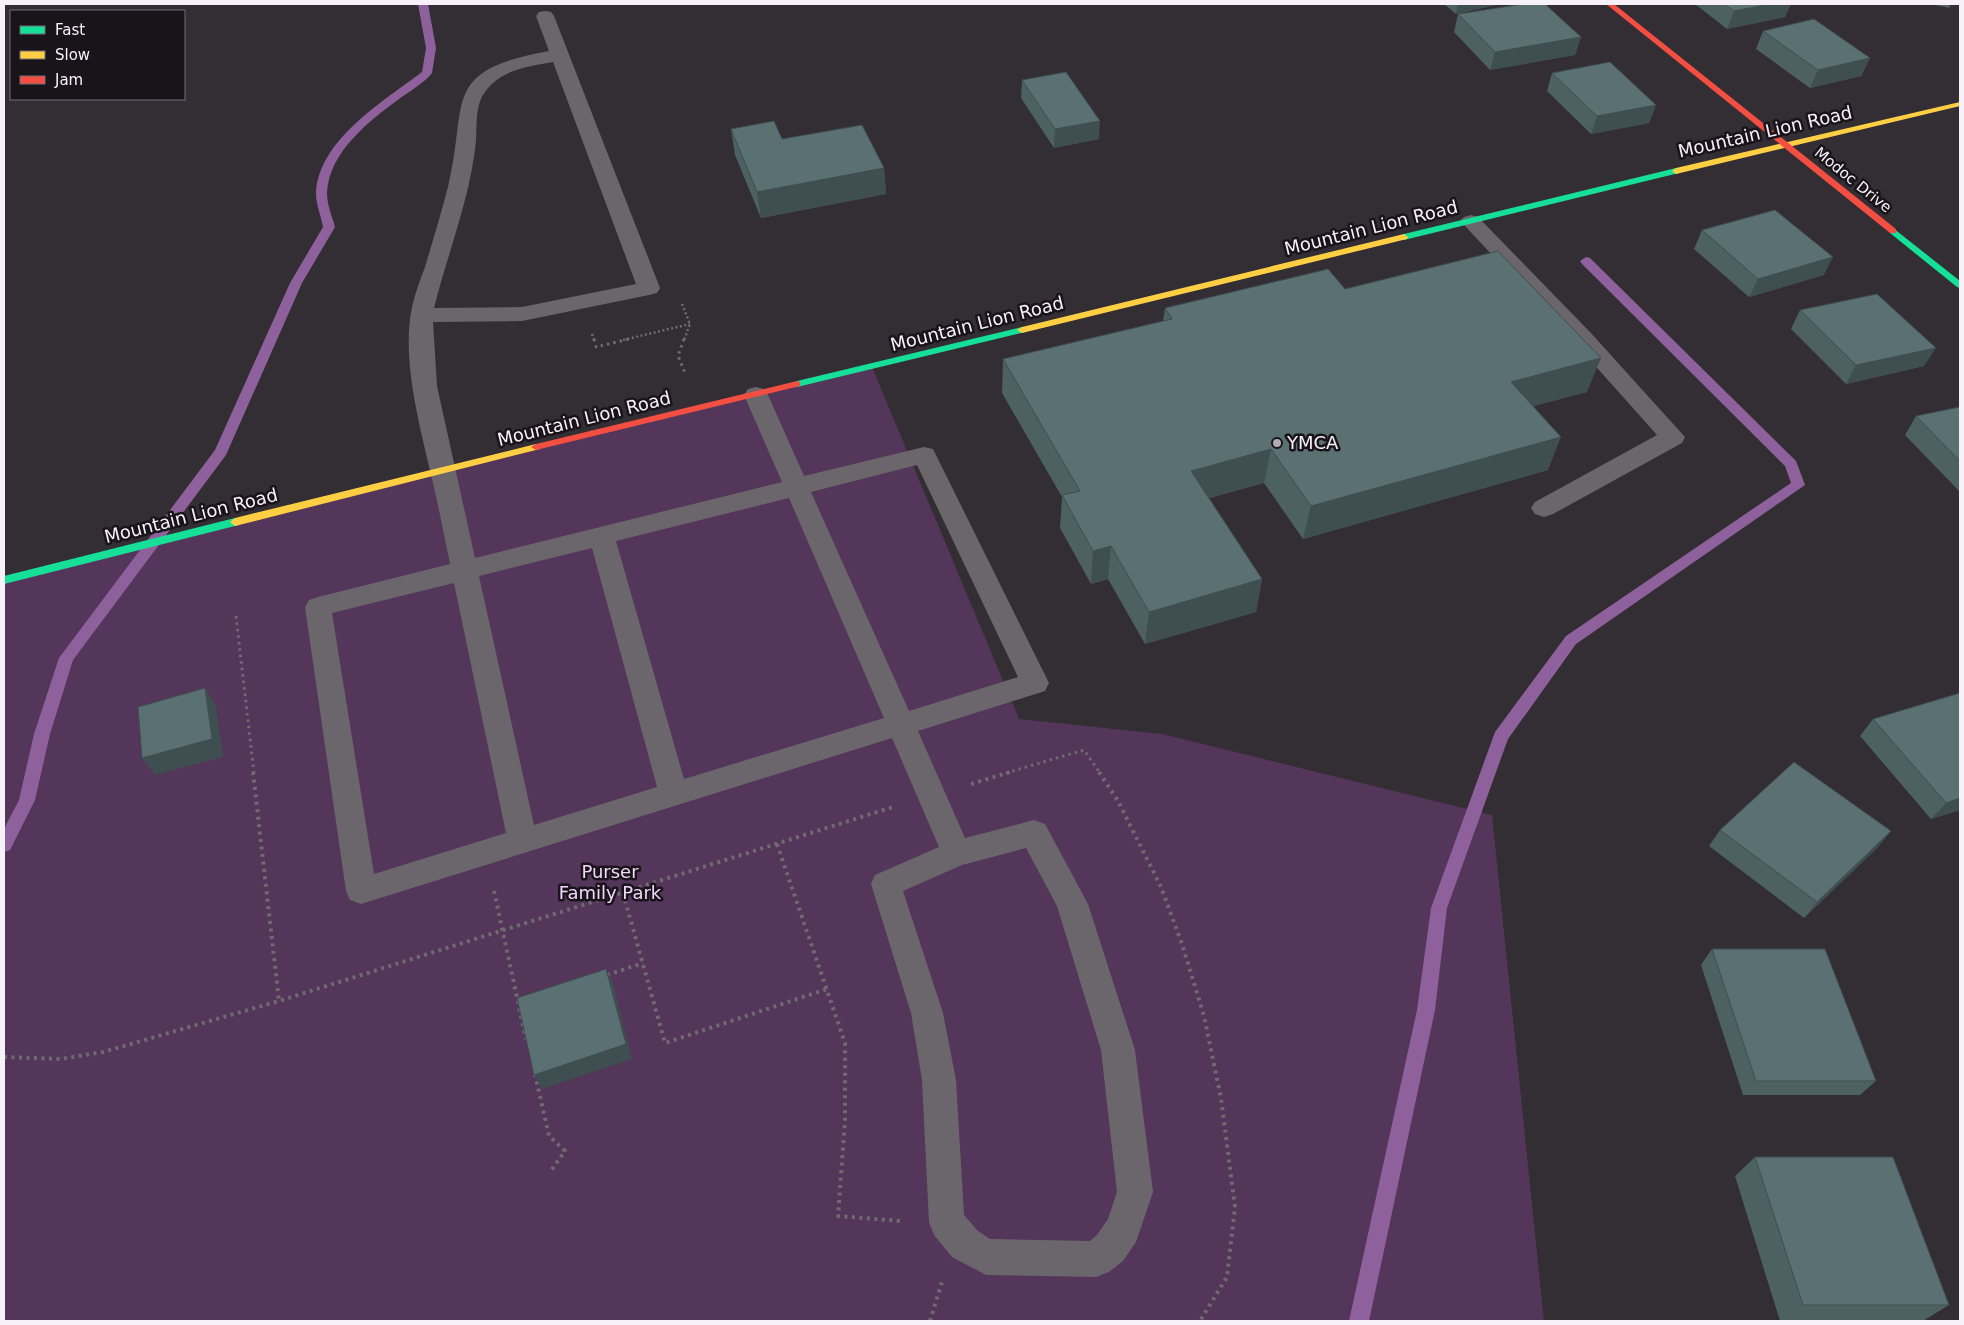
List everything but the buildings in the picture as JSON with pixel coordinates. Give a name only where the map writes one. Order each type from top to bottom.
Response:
[{"type":"street","name":"Modoc Drive","points":[[1610,4],[1960,285]]},
{"type":"street","name":"Mountain Lion Road","points":[[4,580],[443,470],[1960,104]]},
{"type":"lane","points":[[422,315],[488,316],[522,314],[649,288],[545,16]]},
{"type":"lane","points":[[522,841],[421,362],[422,315],[463,168],[468,112],[472,95],[481,83],[496,72],[513,64],[560,55]]},
{"type":"lane","points":[[1471,221],[1582,337],[1673,437],[1544,508]]},
{"type":"lane","points":[[756,395],[957,853]]},
{"type":"lane","points":[[924,455],[1035,683],[360,890],[318,607],[797,488],[924,455]]},
{"type":"lane","points":[[602,536],[674,794]]},
{"type":"lane","points":[[1034,833],[1072,904],[1118,1050],[1135,1192],[1123,1228],[1110,1248],[1096,1259],[986,1257],[965,1244],[947,1222],[940,1080],[927,1013],[886,884],[957,853],[1034,833]]},
{"type":"path","points":[[649,288],[672,283],[690,324],[678,356],[696,409]]},
{"type":"path","points":[[581,303],[596,346],[690,324]]},
{"type":"path","points":[[236,616],[280,1001]]},
{"type":"path","points":[[4,1057],[60,1059],[103,1052],[280,1001],[777,844],[1084,750],[1118,801],[1161,887],[1182,944],[1204,1016],[1222,1098],[1235,1207],[1227,1277],[1200,1321]]},
{"type":"path","points":[[777,844],[845,1043],[845,1121],[838,1216],[900,1219],[903,1228]]},
{"type":"path","points":[[486,852],[527,1042]]},
{"type":"path","points":[[623,893],[665,1043],[827,989]]},
{"type":"path","points":[[599,978],[643,963]]},
{"type":"path","points":[[518,1005],[527,1002]]},
{"type":"path","points":[[534,1070],[549,1136],[565,1151],[550,1172]]},
{"type":"path","points":[[930,1321],[942,1282],[935,1276]]},
{"type":"green space","name":"Purser Family Park","points":[[872,367],[1019,719],[1162,734],[1492,815],[1544,1321],[4,1321],[4,576]]},
{"type":"waterway","points":[[4,845],[27,800],[42,734],[66,658],[221,452],[296,283],[329,227],[323,204],[322,190],[327,170],[336,153],[362,122],[427,73],[431,48],[423,4]]},
{"type":"waterway","points":[[1359,1321],[1426,1010],[1439,908],[1501,736],[1571,640],[1798,485],[1791,464],[1586,261]]},
{"type":"traffic: fast","points":[[1404,237],[1676,171]]},
{"type":"traffic: fast","points":[[1893,231],[1960,285]]},
{"type":"traffic: fast","points":[[797,384],[1022,330]]},
{"type":"traffic: fast","points":[[4,580],[235,522]]},
{"type":"traffic: slow","points":[[1676,171],[1960,104]]},
{"type":"traffic: slow","points":[[1022,330],[1404,237]]},
{"type":"traffic: slow","points":[[235,522],[536,447]]},
{"type":"traffic: jam","points":[[1610,4],[1893,231]]},
{"type":"traffic: jam","points":[[536,447],[797,384]]},
{"type":"place","name":"YMCA","points":[[1277,443]]}]
